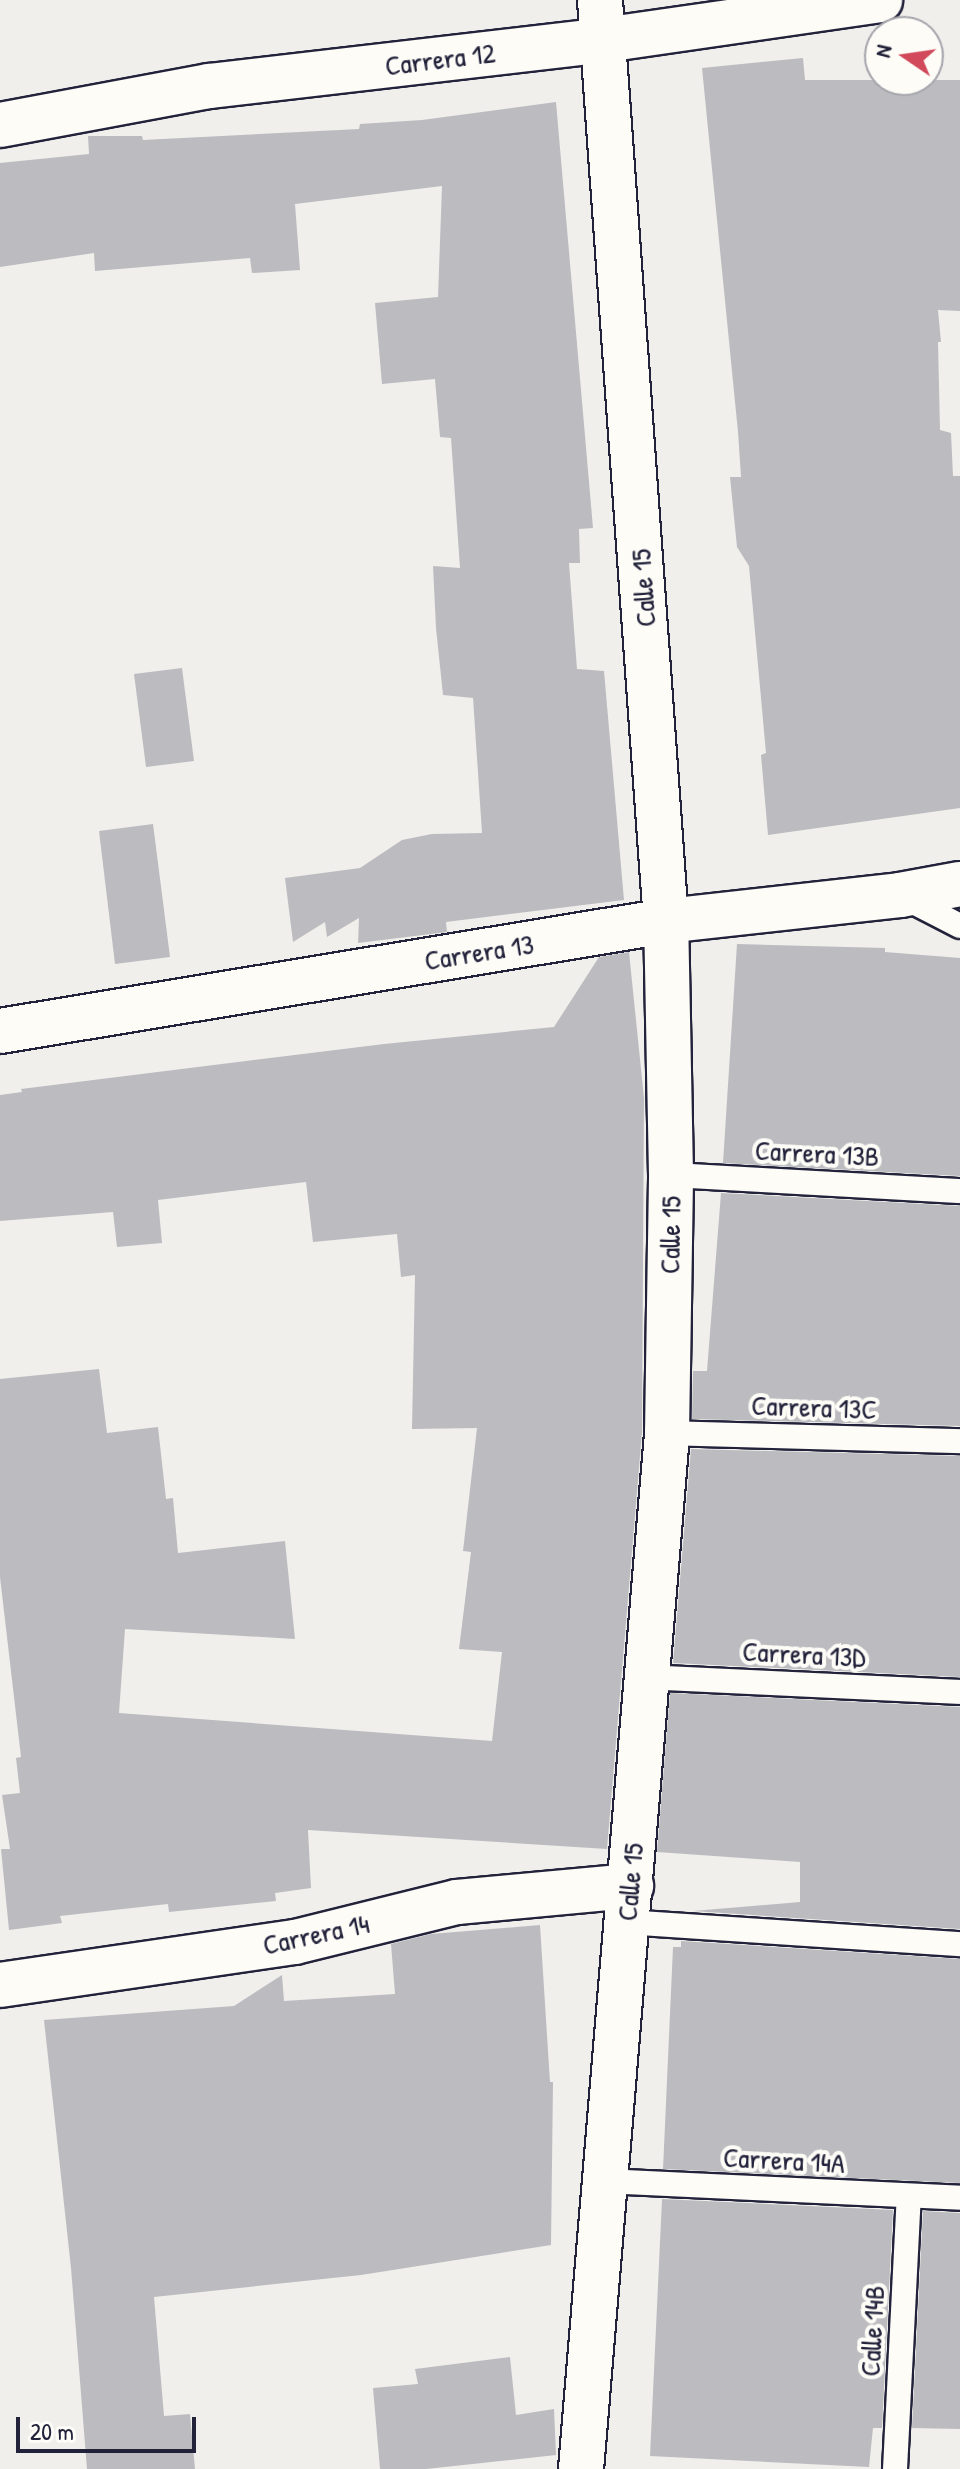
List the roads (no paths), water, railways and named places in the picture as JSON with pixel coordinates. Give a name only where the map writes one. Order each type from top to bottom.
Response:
[{"type":"street","name":"Carrera 12","points":[[0,125],[209,86],[602,20],[880,0]]},
{"type":"street","name":"Calle 15","points":[[581,2469],[667,1433],[671,1175],[666,921],[602,20]]},
{"type":"street","name":"Carrera 13","points":[[0,1031],[666,921],[900,895],[960,884]]},
{"type":"street","name":"Carrera 14","points":[[0,1985],[295,1942],[457,1902],[629,1904]]},
{"type":"lane","points":[[900,895],[960,926]]},
{"type":"lane","name":"Carrera 13B","points":[[671,1175],[960,1191]]},
{"type":"lane","name":"Carrera 13C","points":[[667,1433],[960,1441]]},
{"type":"lane","name":"Carrera 13D","points":[[645,1677],[960,1692]]},
{"type":"lane","name":"Carrera 14","points":[[629,1904],[960,1944]]},
{"type":"lane","name":"Carrera 14A","points":[[605,2181],[960,2198]]},
{"type":"lane","name":"Calle 14B","points":[[895,2469],[909,2196]]}]
